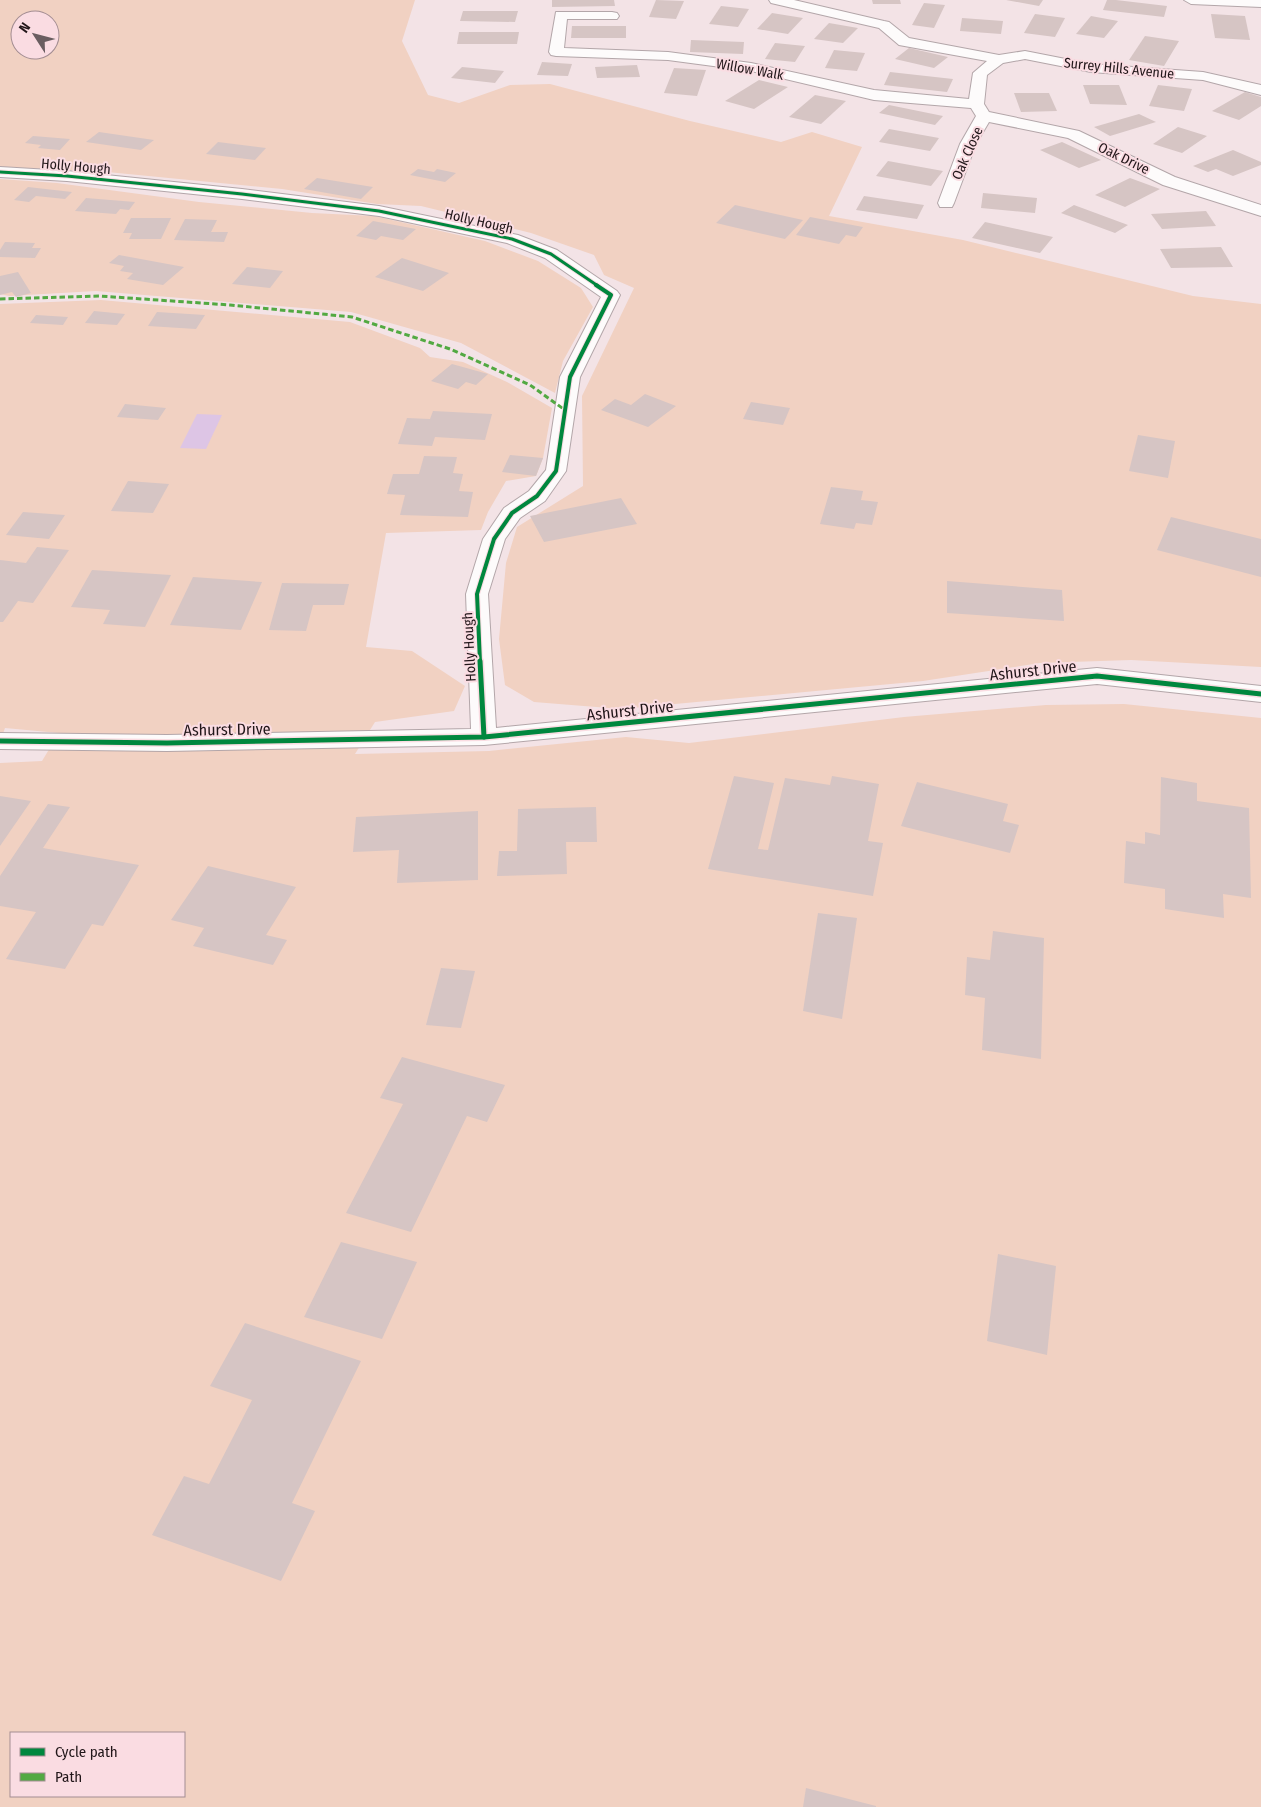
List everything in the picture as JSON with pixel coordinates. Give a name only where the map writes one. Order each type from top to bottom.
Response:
[{"type":"street","name":"Surrey Hills Avenue","points":[[776,0],[884,24],[904,42],[999,59],[1025,55],[1091,68],[1203,76],[1261,90]]},
{"type":"street","points":[[1191,0],[1261,3]]},
{"type":"street","name":"Willow Walk","points":[[612,16],[561,15],[556,52],[668,56],[751,67],[874,95],[980,110]]},
{"type":"street","points":[[980,110],[980,73],[999,59]]},
{"type":"street","name":"Oak Close","points":[[946,203],[980,110]]},
{"type":"street","name":"Oak Drive","points":[[980,110],[1073,134],[1169,181],[1261,211]]},
{"type":"street","name":"Holly Hough","points":[[0,172],[77,177],[242,194],[379,211],[512,239],[551,254],[610,295],[570,378],[556,471],[537,496],[512,513],[494,539],[477,594],[484,737]]},
{"type":"street","name":"Ashurst Drive","points":[[0,741],[167,743],[484,737],[1097,676],[1261,694]]},
{"type":"shaded area","points":[[0,0],[415,0],[402,41],[428,95],[459,103],[510,85],[550,84],[690,121],[781,142],[812,132],[862,147],[829,216],[963,240],[1193,296],[1261,304],[1261,667],[1131,660],[1040,663],[923,681],[621,709],[534,702],[505,685],[499,639],[506,563],[517,527],[583,486],[582,396],[634,288],[604,275],[594,255],[531,233],[421,206],[377,204],[282,189],[97,171],[0,167]]},
{"type":"shaded area","points":[[0,179],[57,183],[199,202],[312,213],[374,216],[485,241],[538,261],[581,288],[593,307],[563,361],[555,393],[461,343],[351,312],[96,291],[9,296],[0,294]]},
{"type":"shaded area","points":[[101,300],[350,322],[420,348],[430,357],[463,362],[507,382],[552,408],[543,458],[536,476],[506,481],[488,512],[481,530],[386,533],[366,647],[412,651],[465,686],[454,711],[375,722],[355,754],[489,751],[626,737],[689,743],[904,717],[1046,705],[1124,704],[1261,718],[1261,1807],[0,1807],[0,763],[42,761],[59,733],[5,728],[0,742],[0,304]]},
{"type":"shaded area","points":[[197,414],[222,415],[206,449],[180,448]]},
{"type":"building","points":[[552,0],[614,0],[615,6],[552,7]]},
{"type":"building","points":[[656,0],[684,1],[676,19],[649,17]]},
{"type":"building","points":[[872,0],[900,0],[901,4],[873,4]]},
{"type":"building","points":[[1006,0],[1043,0],[1039,6]]},
{"type":"building","points":[[1107,0],[1167,6],[1164,17],[1103,10]]},
{"type":"building","points":[[924,3],[945,5],[934,28],[912,25]]},
{"type":"building","points":[[721,6],[749,9],[738,27],[709,24]]},
{"type":"building","points":[[463,11],[518,11],[515,22],[460,21]]},
{"type":"building","points":[[772,13],[803,18],[788,34],[757,29]]},
{"type":"building","points":[[1035,14],[1065,18],[1055,37],[1024,33]]},
{"type":"building","points":[[1211,14],[1245,16],[1250,40],[1215,38]]},
{"type":"building","points":[[1091,16],[1118,21],[1104,38],[1076,34]]},
{"type":"building","points":[[962,18],[1003,21],[1001,34],[960,31]]},
{"type":"building","points":[[829,23],[858,28],[843,43],[814,39]]},
{"type":"building","points":[[572,26],[626,26],[626,38],[571,38]]},
{"type":"building","points":[[459,32],[519,32],[517,44],[457,44]]},
{"type":"building","points":[[1145,36],[1179,41],[1164,66],[1129,60]]},
{"type":"building","points":[[691,40],[744,42],[743,54],[690,52]]},
{"type":"building","points":[[775,43],[805,46],[795,62],[765,59]]},
{"type":"building","points":[[909,48],[948,57],[934,68],[895,59]]},
{"type":"building","points":[[834,50],[865,53],[857,71],[825,68]]},
{"type":"building","points":[[542,62],[572,64],[568,76],[537,75]]},
{"type":"building","points":[[637,65],[640,77],[597,78],[595,67]]},
{"type":"building","points":[[462,67],[504,71],[495,83],[451,78]]},
{"type":"building","points":[[674,68],[706,70],[697,96],[664,93]]},
{"type":"building","points":[[890,72],[953,79],[947,92],[884,85]]},
{"type":"building","points":[[759,80],[788,87],[754,109],[725,101]]},
{"type":"building","points":[[1083,85],[1119,85],[1127,105],[1090,104]]},
{"type":"building","points":[[1158,85],[1192,89],[1184,111],[1149,106]]},
{"type":"building","points":[[1245,92],[1261,97],[1261,106],[1239,120],[1212,111]]},
{"type":"building","points":[[1014,93],[1049,93],[1057,111],[1021,112]]},
{"type":"building","points":[[815,95],[846,101],[821,124],[789,117]]},
{"type":"building","points":[[889,105],[943,116],[935,125],[879,113]]},
{"type":"building","points":[[1139,114],[1156,122],[1110,136],[1094,127]]},
{"type":"building","points":[[1178,127],[1207,136],[1182,153],[1153,144]]},
{"type":"building","points":[[889,129],[939,138],[930,151],[879,142]]},
{"type":"building","points":[[99,132],[154,140],[141,150],[86,142]]},
{"type":"building","points":[[33,136],[70,139],[60,150],[38,148],[41,145],[25,143]]},
{"type":"building","points":[[218,142],[266,148],[255,160],[206,154]]},
{"type":"building","points":[[1062,142],[1101,160],[1079,168],[1040,150]]},
{"type":"building","points":[[1233,150],[1261,162],[1261,165],[1233,176],[1216,169],[1208,172],[1193,166]]},
{"type":"building","points":[[888,161],[943,171],[931,186],[876,176]]},
{"type":"building","points":[[418,169],[434,172],[437,169],[456,173],[445,182],[410,175]]},
{"type":"building","points":[[317,178],[373,187],[361,199],[304,189]]},
{"type":"building","points":[[1130,178],[1160,189],[1125,207],[1095,195]]},
{"type":"building","points":[[28,187],[72,192],[65,199],[36,196],[29,202],[14,200]]},
{"type":"building","points":[[983,193],[1037,198],[1035,213],[981,208]]},
{"type":"building","points":[[864,196],[924,205],[917,219],[856,210]]},
{"type":"building","points":[[86,198],[135,202],[129,210],[120,209],[116,214],[75,211]]},
{"type":"building","points":[[735,205],[803,220],[785,239],[716,223]]},
{"type":"building","points":[[1074,205],[1128,225],[1115,233],[1061,213]]},
{"type":"building","points":[[1206,211],[1216,226],[1162,229],[1151,214]]},
{"type":"building","points":[[810,217],[863,227],[856,237],[846,235],[839,244],[796,235]]},
{"type":"building","points":[[131,218],[171,218],[161,239],[129,239],[132,233],[123,233]]},
{"type":"building","points":[[185,219],[217,220],[211,232],[228,232],[224,242],[174,240]]},
{"type":"building","points":[[373,221],[416,229],[403,240],[381,236],[376,240],[356,236]]},
{"type":"building","points":[[985,222],[1053,237],[1040,253],[972,238]]},
{"type":"building","points":[[5,242],[35,243],[32,248],[41,248],[35,258],[0,257],[0,250]]},
{"type":"building","points":[[1221,247],[1233,267],[1171,268],[1160,249]]},
{"type":"building","points":[[119,255],[184,267],[163,285],[127,279],[133,273],[120,271],[124,266],[109,263]]},
{"type":"building","points":[[402,258],[449,273],[423,291],[375,277]]},
{"type":"building","points":[[247,267],[283,271],[270,288],[232,284]]},
{"type":"building","points":[[18,272],[31,293],[16,297],[12,292],[0,295],[0,276]]},
{"type":"building","points":[[94,311],[125,314],[117,325],[85,323]]},
{"type":"building","points":[[157,312],[205,315],[196,329],[148,326]]},
{"type":"building","points":[[36,315],[68,317],[63,325],[30,323]]},
{"type":"building","points":[[452,364],[488,374],[476,385],[466,382],[458,389],[431,381]]},
{"type":"building","points":[[645,394],[676,406],[648,427],[601,410],[615,399],[631,405]]},
{"type":"building","points":[[751,402],[790,408],[783,425],[743,419]]},
{"type":"building","points":[[125,404],[166,408],[158,420],[117,417]]},
{"type":"building","points":[[433,411],[492,414],[485,440],[435,437],[432,446],[398,444],[407,418],[430,419]]},
{"type":"building","points":[[1138,435],[1175,441],[1168,478],[1129,471]]},
{"type":"building","points":[[510,455],[543,458],[536,476],[502,472]]},
{"type":"building","points":[[424,456],[457,457],[453,473],[463,474],[459,491],[473,492],[468,517],[400,515],[405,495],[387,494],[393,474],[419,474]]},
{"type":"building","points":[[128,481],[169,484],[153,513],[111,511]]},
{"type":"building","points":[[831,487],[863,491],[861,500],[878,502],[872,525],[856,523],[854,529],[820,524]]},
{"type":"building","points":[[621,498],[637,524],[544,542],[530,516]]},
{"type":"building","points":[[23,512],[65,515],[49,539],[6,535]]},
{"type":"building","points":[[1171,517],[1261,539],[1261,577],[1157,550]]},
{"type":"building","points":[[37,547],[69,550],[33,603],[18,601],[3,622],[0,622],[0,560],[26,563]]},
{"type":"building","points":[[92,570],[171,575],[145,627],[103,624],[110,610],[71,607]]},
{"type":"building","points":[[193,577],[262,582],[241,630],[170,625]]},
{"type":"building","points":[[947,581],[1062,590],[1064,621],[947,613]]},
{"type":"building","points":[[282,583],[349,584],[344,605],[313,605],[306,631],[269,630]]},
{"type":"building","points":[[734,776],[774,783],[758,849],[768,850],[785,778],[830,785],[832,776],[879,784],[868,841],[883,843],[873,896],[708,869]]},
{"type":"building","points":[[1161,777],[1197,783],[1197,801],[1249,808],[1251,898],[1223,894],[1224,918],[1165,909],[1165,889],[1124,883],[1126,841],[1145,844],[1145,832],[1160,835]]},
{"type":"building","points":[[917,782],[1008,804],[1003,821],[1019,825],[1010,853],[901,826]]},
{"type":"building","points":[[0,796],[31,801],[0,846]]},
{"type":"building","points":[[48,804],[70,807],[43,848],[139,865],[103,926],[92,924],[65,969],[6,959],[36,912],[0,906],[0,876]]},
{"type":"building","points":[[596,807],[597,842],[566,842],[567,874],[497,876],[499,851],[517,851],[518,809]]},
{"type":"building","points":[[478,811],[478,880],[397,883],[399,850],[353,852],[356,817]]},
{"type":"building","points":[[208,866],[296,887],[266,935],[287,940],[273,965],[193,946],[204,928],[171,920]]},
{"type":"building","points":[[818,913],[857,918],[842,1019],[803,1011]]},
{"type":"building","points":[[993,931],[1044,938],[1041,1059],[982,1050],[985,998],[965,995],[967,957],[990,960]]},
{"type":"building","points":[[441,968],[475,971],[461,1028],[426,1025]]},
{"type":"building","points":[[402,1057],[505,1085],[487,1122],[467,1116],[411,1232],[346,1213],[403,1104],[380,1098]]},
{"type":"building","points":[[341,1242],[417,1262],[382,1339],[304,1317]]},
{"type":"building","points":[[998,1254],[1056,1266],[1047,1355],[987,1341]]},
{"type":"building","points":[[245,1323],[361,1361],[292,1503],[315,1511],[281,1581],[152,1535],[184,1476],[209,1484],[252,1400],[210,1386]]},
{"type":"building","points":[[806,1788],[876,1806],[876,1807],[803,1807]]},
{"type":"marked path","points":[[0,299],[99,296],[230,305],[352,317],[450,349],[530,385],[565,410]]},
{"type":"cycle path","points":[[0,172],[67,176],[242,194],[379,211],[512,239],[551,254],[611,295],[570,377],[556,471],[537,496],[512,513],[494,539],[477,594],[484,737]]},
{"type":"cycle path","points":[[0,741],[167,743],[484,737],[1097,676],[1261,694]]}]
